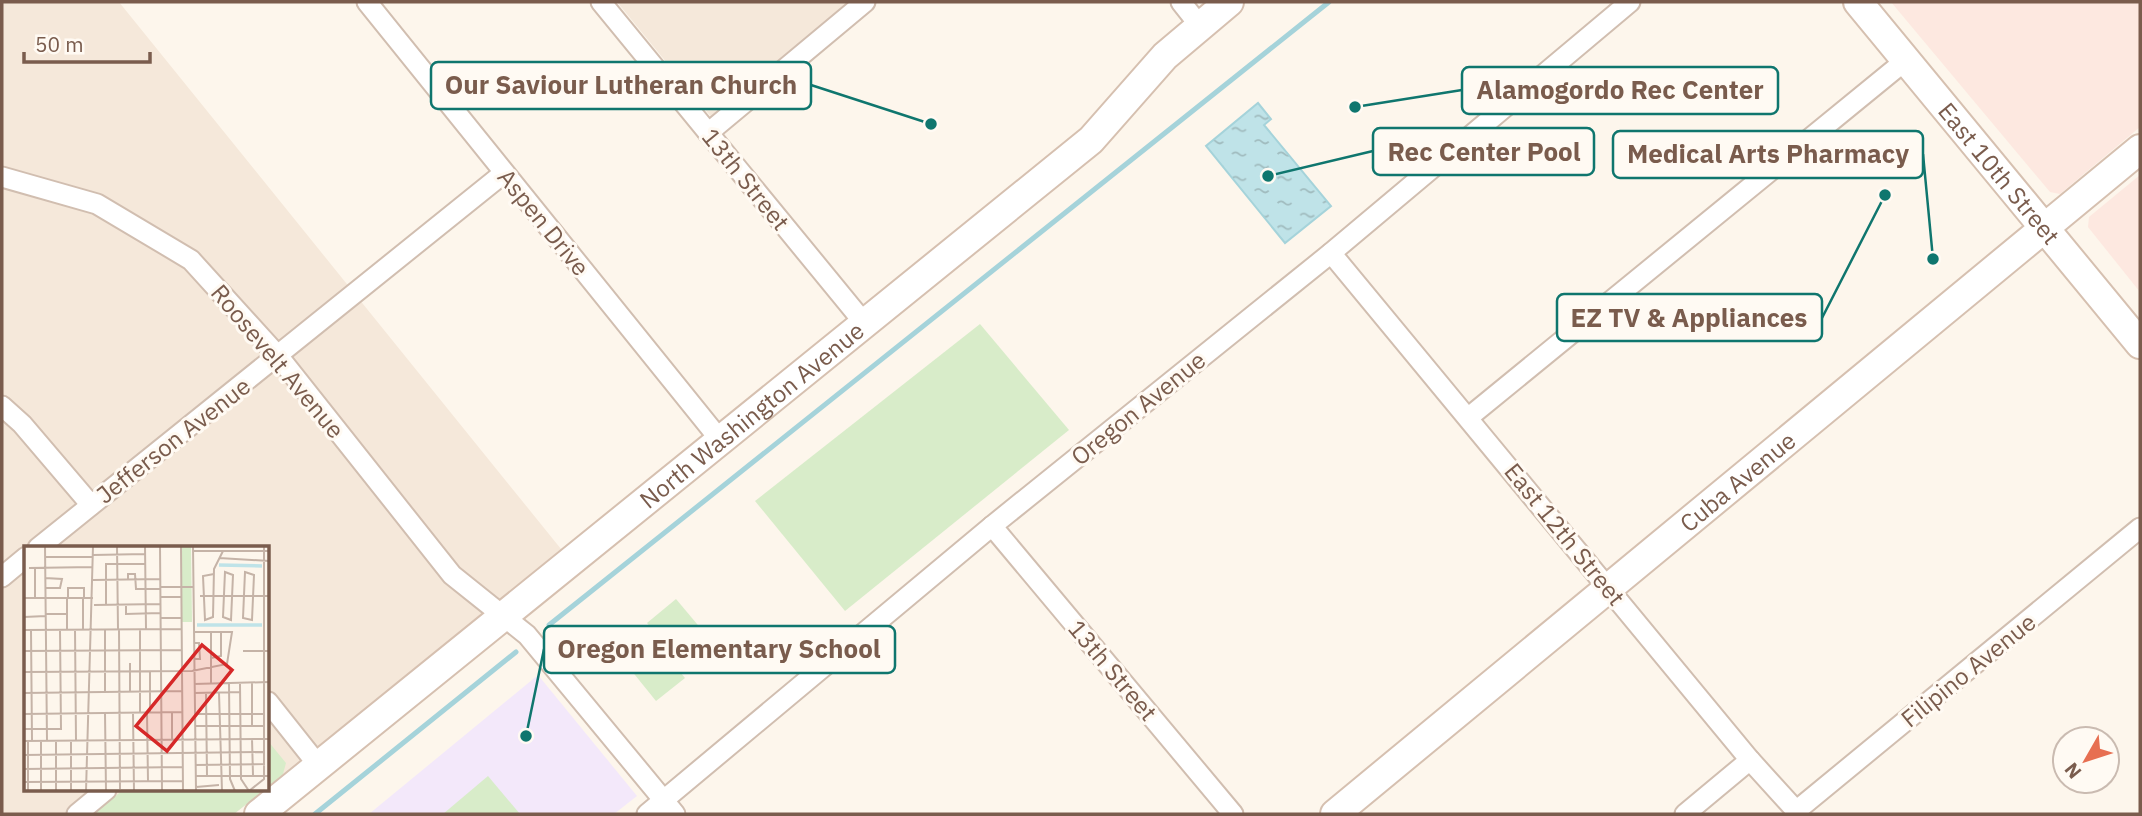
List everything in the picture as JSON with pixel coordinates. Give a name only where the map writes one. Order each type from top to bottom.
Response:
[{"type":"main road","name":"North Washington Avenue","points":[[259,814],[1091,140],[1165,56],[1229,2]]},
{"type":"main road","name":"East 10th Street","points":[[1858,2],[2140,344]]},
{"type":"main road","name":"Cuba Avenue","points":[[1335,814],[2140,149]]},
{"type":"street","name":"Aspen Drive","points":[[367,2],[721,441]]},
{"type":"street","name":"13th Street","points":[[601,2],[865,324]]},
{"type":"street","points":[[709,133],[865,2]]},
{"type":"street","points":[[1181,2],[1200,26]]},
{"type":"street","name":"Oregon Avenue","points":[[647,814],[669,807],[992,526],[1331,253],[1630,2]]},
{"type":"street","points":[[1469,417],[1906,60]]},
{"type":"street","name":"Jefferson Avenue","points":[[40,546],[279,357],[504,173]]},
{"type":"street","name":"Roosevelt Avenue","points":[[2,177],[97,204],[191,260],[279,357],[452,575],[527,635],[669,807]]},
{"type":"street","name":"East 12th Street","points":[[1331,253],[1750,760],[1797,813]]},
{"type":"street","points":[[2,406],[22,424],[91,505]]},
{"type":"street","name":"13th Street","points":[[992,526],[1233,814]]},
{"type":"street","name":"Filipino Avenue","points":[[1797,813],[2140,528]]},
{"type":"street","points":[[2,577],[24,559]]},
{"type":"street","points":[[270,705],[318,765]]},
{"type":"street","points":[[1685,814],[1750,760]]},
{"type":"street","points":[[77,814],[104,792]]},
{"type":"shaded area","points":[[2,2],[119,2],[561,549],[270,785],[270,546],[24,546],[24,792],[262,792],[234,814],[2,814]]},
{"type":"shaded area","points":[[617,2],[853,2],[712,118]]},
{"type":"shaded area","points":[[1891,2],[2140,2],[2140,127],[2060,194],[2050,192]]},
{"type":"shaded area","points":[[2140,175],[2140,292],[2088,227],[2089,217]]},
{"type":"shaded area","points":[[538,675],[637,796],[614,814],[369,814]]},
{"type":"green space","points":[[980,324],[1069,430],[845,611],[755,501]]},
{"type":"green space","points":[[676,599],[718,649],[689,673],[647,623]]},
{"type":"green space","points":[[643,626],[685,678],[656,701],[614,649]]},
{"type":"green space","points":[[270,743],[286,763],[283,774],[270,785]]},
{"type":"green space","points":[[488,776],[520,814],[443,814]]},
{"type":"green space","points":[[120,792],[262,792],[234,814],[93,814]]},
{"type":"water","points":[[1258,103],[1271,119],[1264,125],[1331,206],[1285,243],[1206,146]]},
{"type":"waterway","points":[[549,625],[1329,2]]},
{"type":"waterway","points":[[315,814],[516,652]]},
{"type":"place","name":"Alamogordo Rec Center","points":[[1355,107]]},
{"type":"place","name":"Our Saviour Lutheran Church","points":[[931,124]]},
{"type":"place","name":"Rec Center Pool","points":[[1268,176]]},
{"type":"place","name":"EZ TV & Appliances","points":[[1885,195]]},
{"type":"place","name":"Medical Arts Pharmacy","points":[[1933,259]]},
{"type":"place","name":"Oregon Elementary School","points":[[526,736]]}]
